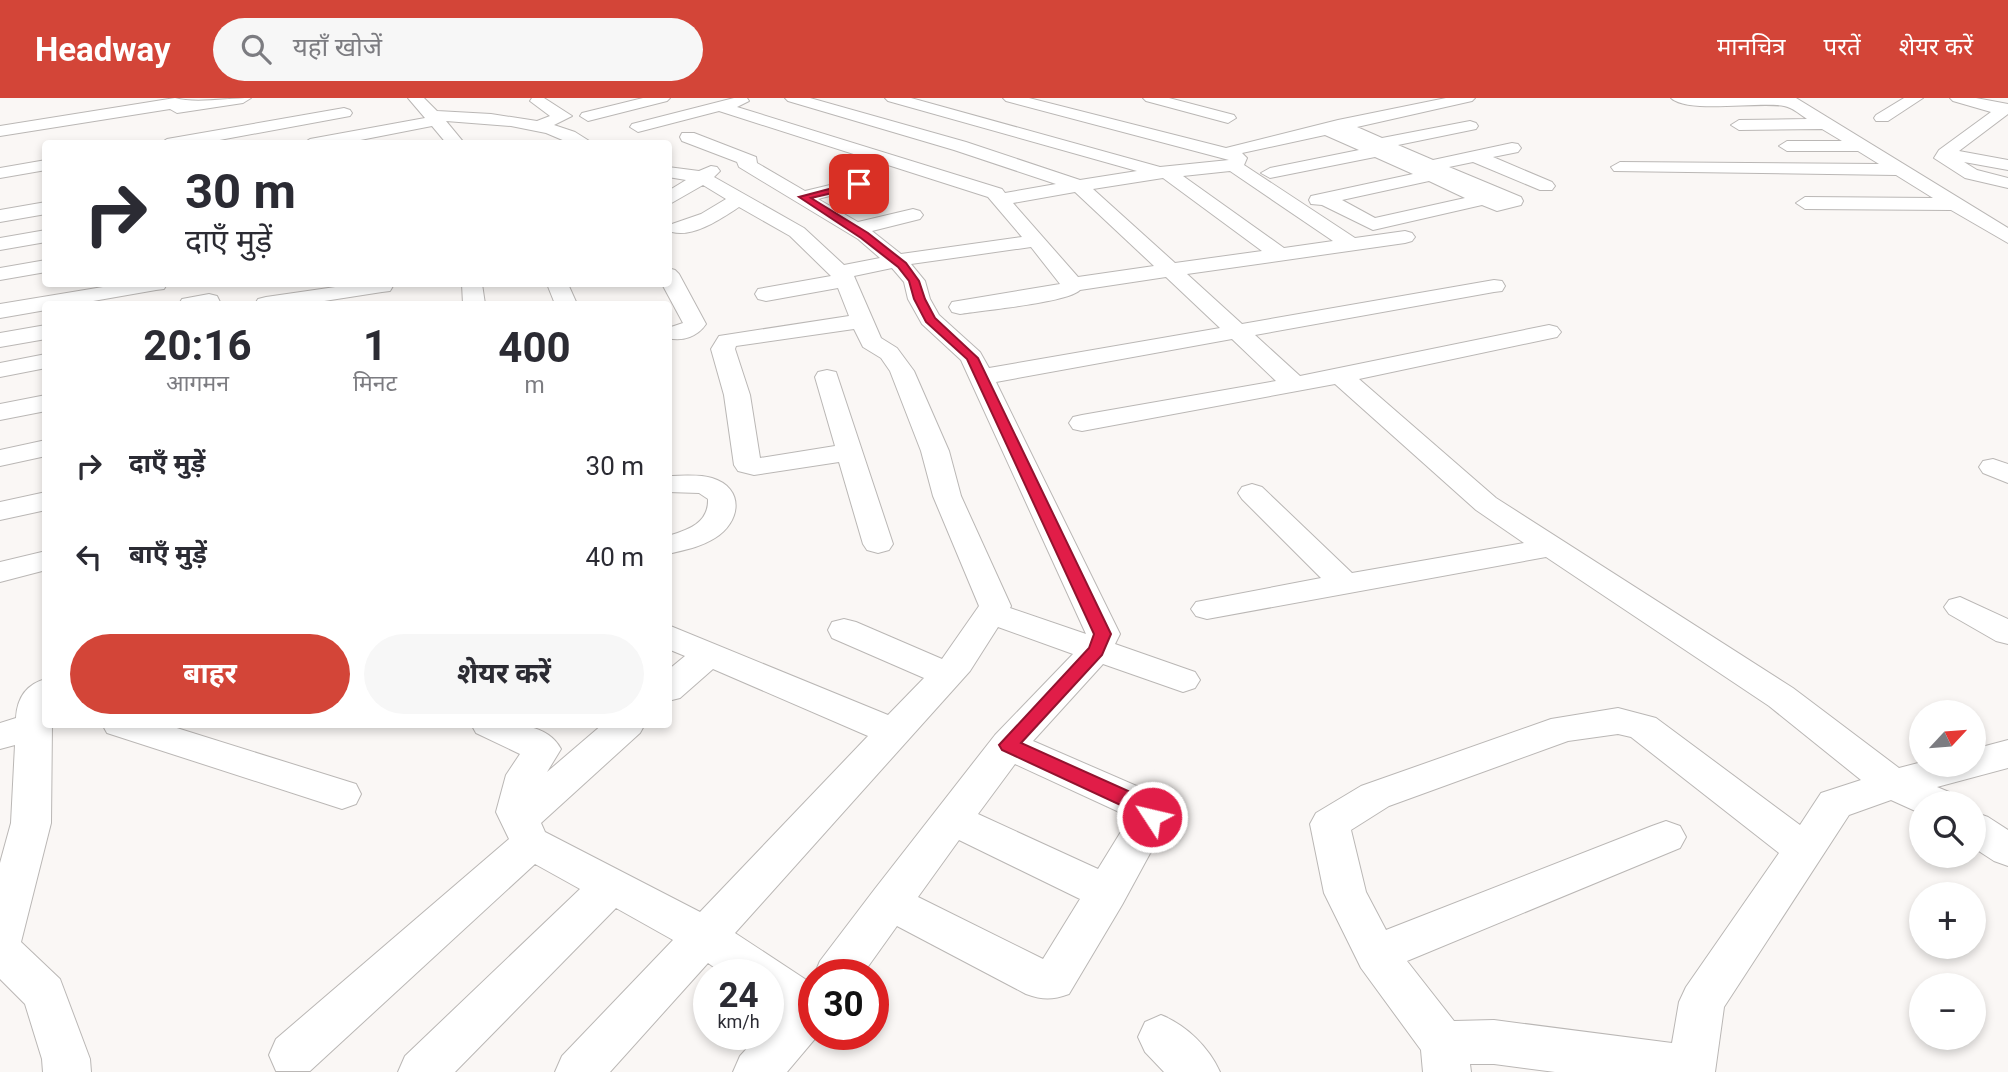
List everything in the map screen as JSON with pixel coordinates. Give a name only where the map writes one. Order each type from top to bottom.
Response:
[{"type":"street","points":[[0,131],[176,111],[243,98]]},
{"type":"street","points":[[330,98],[362,134]]},
{"type":"street","points":[[416,98],[454,140]]},
{"type":"street","points":[[588,116],[662,98]]},
{"type":"street","points":[[638,127],[753,98]]},
{"type":"street","points":[[793,98],[960,146],[1079,186],[1295,385]]},
{"type":"street","points":[[893,98],[1162,172],[1281,255]]},
{"type":"street","points":[[1011,98],[1234,155],[1238,161],[1233,157]]},
{"type":"street","points":[[1151,98],[1228,118],[1227,121]]},
{"type":"street","points":[[1001,199],[1162,172],[1233,157],[1281,140],[1467,98]]},
{"type":"street","points":[[1679,98],[1724,103],[1787,100],[2008,237]]},
{"type":"street","points":[[1882,118],[1915,98]]},
{"type":"street","points":[[1958,98],[2005,110]]},
{"type":"street","points":[[237,99],[255,128]]},
{"type":"street","points":[[480,99],[492,119]]},
{"type":"street","points":[[538,101],[564,116],[546,130]]},
{"type":"street","points":[[1091,119],[1130,103]]},
{"type":"street","points":[[864,119],[912,104]]},
{"type":"street","points":[[946,114],[971,106]]},
{"type":"street","points":[[721,107],[995,193],[1073,284]]},
{"type":"street","points":[[2005,110],[1943,158],[1971,174],[2008,183]]},
{"type":"street","points":[[176,111],[191,140]]},
{"type":"street","points":[[197,140],[344,113]]},
{"type":"street","points":[[331,140],[434,118],[492,119],[546,130],[575,140]]},
{"type":"street","points":[[672,197],[711,171],[750,161],[681,139],[763,119]]},
{"type":"street","points":[[1179,142],[1227,121],[1281,140]]},
{"type":"street","points":[[1739,125],[1826,124]]},
{"type":"street","points":[[1270,173],[1470,126]]},
{"type":"street","points":[[1333,128],[1484,199],[1499,205],[1514,201],[1425,170]]},
{"type":"street","points":[[912,165],[1004,129]]},
{"type":"street","points":[[1787,146],[1862,146]]},
{"type":"street","points":[[1305,203],[1512,148]]},
{"type":"street","points":[[1945,154],[2008,164]]},
{"type":"street","points":[[1475,156],[1546,186]]},
{"type":"street","points":[[1233,157],[1352,244]]},
{"type":"street","points":[[744,163],[828,212],[854,217],[914,215]]},
{"type":"street","points":[[0,173],[42,166]]},
{"type":"street","points":[[1620,167],[1901,170]]},
{"type":"street","points":[[579,1072],[958,663],[995,606],[947,496],[935,451],[902,371],[889,353],[871,342],[843,276],[797,232],[702,177],[672,173]]},
{"type":"street","points":[[803,197],[859,184]]},
{"type":"street","points":[[679,228],[708,218],[740,198]]},
{"type":"street","points":[[1325,199],[1373,224],[1484,199]]},
{"type":"street","points":[[1805,203],[1958,204]]},
{"type":"street","points":[[0,216],[42,209]]},
{"type":"street","points":[[848,959],[1008,745],[1102,642],[1101,628],[972,358],[930,320],[919,299],[914,281],[854,217]]},
{"type":"street","points":[[0,244],[42,237]]},
{"type":"street","points":[[960,307],[1058,292],[1073,284],[1405,237]]},
{"type":"street","points":[[766,294],[897,261],[1034,241]]},
{"type":"street","points":[[0,274],[42,267]]},
{"type":"street","points":[[981,377],[1494,286]]},
{"type":"street","points":[[61,301],[139,287]]},
{"type":"street","points":[[293,301],[381,291]]},
{"type":"street","points":[[674,302],[695,324],[689,330],[675,333]]},
{"type":"street","points":[[0,312],[42,304]]},
{"type":"street","points":[[849,452],[754,467],[748,465],[737,396],[723,349],[727,341],[734,339],[862,321]]},
{"type":"street","points":[[1082,423],[1295,385],[1549,332]]},
{"type":"street","points":[[0,340],[42,333]]},
{"type":"street","points":[[0,370],[42,363]]},
{"type":"street","points":[[1341,376],[1486,504],[1781,697],[1892,784],[1909,792]]},
{"type":"street","points":[[827,377],[878,544]]},
{"type":"street","points":[[0,412],[42,404]]},
{"type":"street","points":[[0,458],[42,449]]},
{"type":"street","points":[[672,484],[706,485],[722,496],[724,506],[721,516],[711,528],[694,538],[672,544]]},
{"type":"street","points":[[1252,493],[1346,585]]},
{"type":"street","points":[[0,511],[42,501]]},
{"type":"street","points":[[1207,608],[1551,547]]},
{"type":"street","points":[[0,572],[42,561]]},
{"type":"street","points":[[1960,607],[2008,633]]},
{"type":"street","points":[[990,613],[1184,680]]},
{"type":"street","points":[[844,630],[946,674]]},
{"type":"street","points":[[672,638],[894,732]]},
{"type":"street","points":[[672,686],[710,653]]},
{"type":"street","points":[[0,941],[31,823],[31,730],[34,705],[42,696]]},
{"type":"street","points":[[1804,850],[1643,727],[1618,721],[1564,728],[1375,796],[1330,824],[1345,893],[1376,954],[1445,1057],[1494,1042],[1691,1070],[1702,1002],[1835,804],[1920,777]]},
{"type":"street","points":[[133,728],[342,794]]},
{"type":"street","points":[[498,728],[543,749],[525,775],[516,811],[525,831],[611,886],[705,936],[738,959]]},
{"type":"street","points":[[293,1055],[525,831],[623,728]]},
{"type":"street","points":[[889,902],[1042,980],[1053,980],[1152,813],[1148,808],[1008,745]]},
{"type":"street","points":[[1986,760],[2008,754]]},
{"type":"street","points":[[951,818],[1107,893]]},
{"type":"street","points":[[1986,836],[2008,850]]},
{"type":"street","points":[[1376,954],[1666,837]]},
{"type":"street","points":[[422,1072],[611,886]]},
{"type":"street","points":[[0,950],[44,993],[66,1059],[67,1072]]},
{"type":"street","points":[[757,1072],[798,1023]]},
{"type":"street","points":[[1161,1037],[1196,1072]]},
{"type":"route","points":[[859,184],[803,197],[865,235],[902,265],[914,281],[919,299],[930,320],[972,358],[1103,634],[1102,642],[1096,650],[1008,745],[1148,808],[1152,817]]}]
